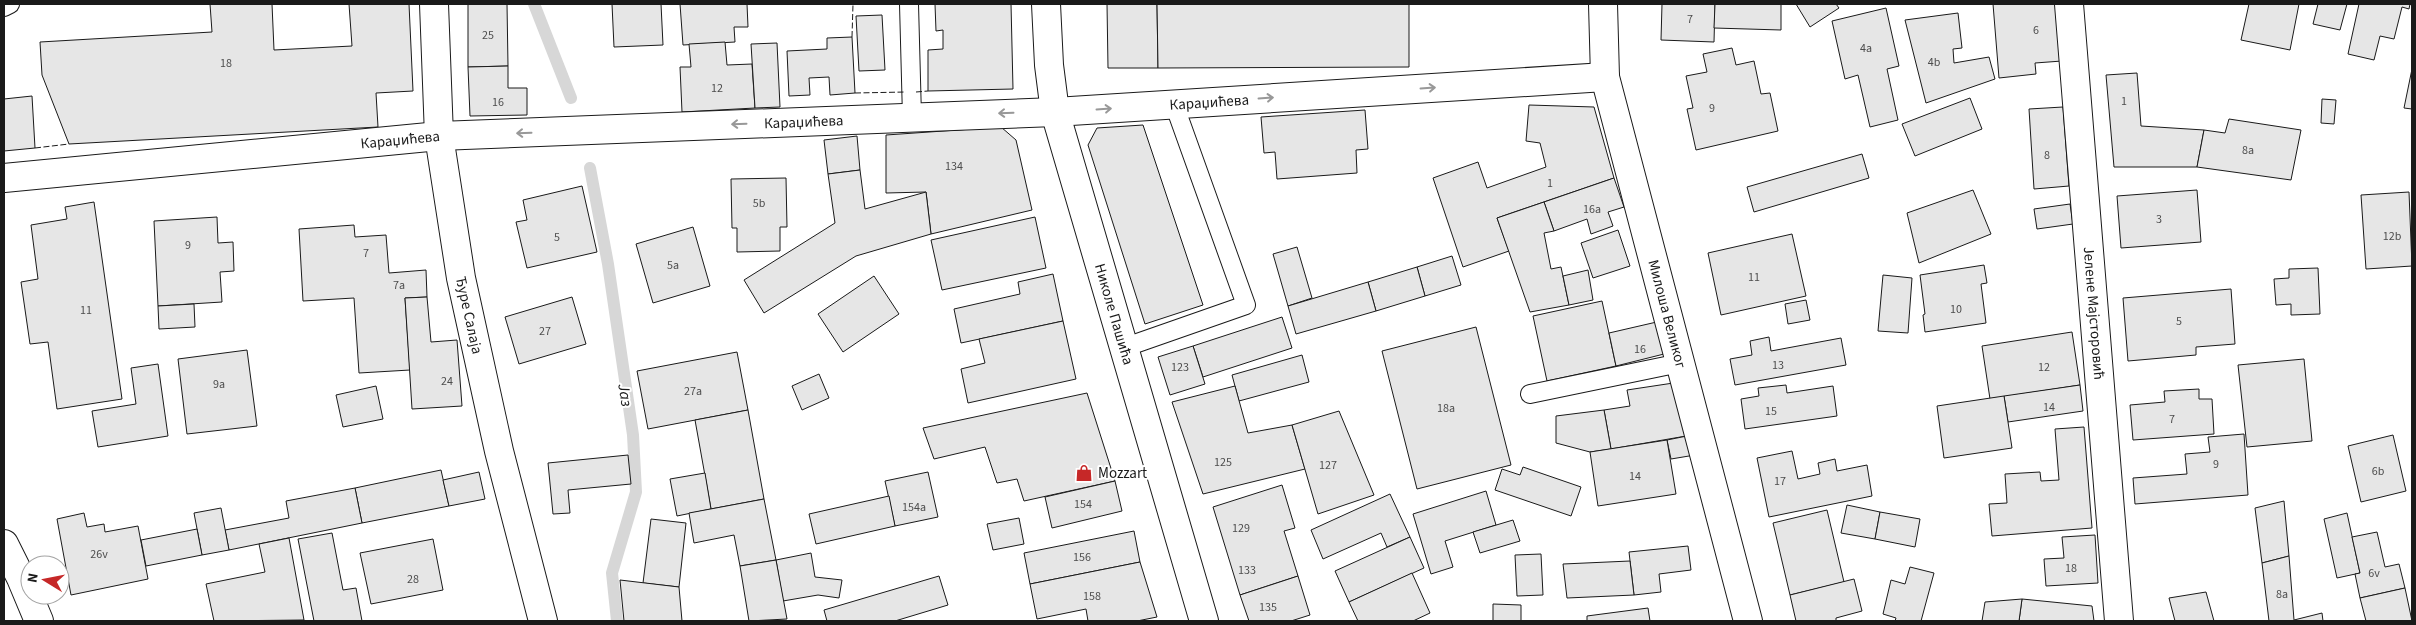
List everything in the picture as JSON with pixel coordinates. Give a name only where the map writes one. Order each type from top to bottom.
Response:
[{"type":"street","name":"Ђуре Салаја","points":[[434,4],[439,136],[461,278],[499,451],[542,621]]},
{"type":"street","name":"Николе Пашића","points":[[1046,4],[1048,65],[1055,112],[1204,621]]},
{"type":"street","name":"Милоша Великог","points":[[1603,4],[1605,77],[1748,621]]},
{"type":"street","name":"Јелене Мајсторовић","points":[[2069,4],[2118,621]]},
{"type":"street","name":"Караџићева","points":[[4,178],[439,136],[1055,112],[1605,77]]},
{"type":"street","points":[[4,544],[39,621]]},
{"type":"lane","points":[[4,7],[10,4]]},
{"type":"lane","points":[[909,4],[912,117]]},
{"type":"lane","points":[[1123,348],[1246,305],[1174,104]]},
{"type":"lane","points":[[1530,394],[1680,363]]},
{"type":"building","points":[[210,4],[272,4],[274,50],[352,46],[349,4],[409,4],[413,91],[376,93],[378,127],[69,144],[42,75],[40,42],[212,32]]},
{"type":"building","points":[[468,4],[507,4],[508,66],[468,67]]},
{"type":"building","points":[[612,4],[661,4],[663,45],[614,47]]},
{"type":"building","points":[[680,4],[747,4],[748,27],[734,27],[735,42],[683,45]]},
{"type":"building","points":[[935,4],[1011,4],[1013,89],[928,91],[928,50],[943,49],[943,30],[936,31]]},
{"type":"building","points":[[1107,4],[1157,4],[1158,68],[1108,68]]},
{"type":"building","points":[[1157,4],[1409,4],[1409,67],[1158,68]]},
{"type":"building","points":[[1662,4],[1715,4],[1714,42],[1661,40]]},
{"type":"building","points":[[1715,4],[1781,4],[1781,30],[1714,28]]},
{"type":"building","points":[[1796,4],[1836,4],[1839,8],[1810,27]]},
{"type":"building","points":[[1993,4],[2057,4],[2062,61],[2035,63],[2036,74],[1999,78]]},
{"type":"building","points":[[2249,4],[2299,4],[2290,50],[2241,40]]},
{"type":"building","points":[[2318,4],[2347,4],[2340,30],[2313,24]]},
{"type":"building","points":[[2359,4],[2410,4],[2409,9],[2402,7],[2394,39],[2380,36],[2374,60],[2348,54]]},
{"type":"building","points":[[1886,8],[1899,66],[1887,69],[1898,120],[1870,127],[1858,75],[1845,79],[1832,21]]},
{"type":"building","points":[[1958,13],[1962,48],[1953,49],[1954,63],[1989,57],[1995,79],[1926,103],[1905,20]]},
{"type":"building","points":[[882,15],[885,70],[859,71],[856,16]]},
{"type":"building","points":[[852,37],[855,93],[830,95],[829,77],[809,78],[810,95],[789,96],[787,51],[827,49],[827,38]]},
{"type":"building","points":[[725,42],[727,65],[752,64],[755,108],[682,112],[680,67],[691,67],[689,44]]},
{"type":"building","points":[[777,43],[780,107],[755,108],[751,44]]},
{"type":"building","points":[[1732,48],[1736,65],[1754,61],[1761,94],[1770,93],[1778,131],[1696,150],[1687,109],[1693,108],[1686,76],[1707,72],[1703,54]]},
{"type":"building","points":[[508,66],[508,88],[527,88],[527,115],[470,116],[468,67]]},
{"type":"building","points":[[2412,69],[2412,109],[2404,108]]},
{"type":"building","points":[[2137,73],[2141,126],[2204,130],[2197,167],[2114,167],[2106,75]]},
{"type":"building","points":[[32,96],[35,148],[4,151],[4,99]]},
{"type":"building","points":[[1970,98],[1982,129],[1915,156],[1902,124]]},
{"type":"building","points":[[2322,99],[2336,100],[2334,124],[2321,123]]},
{"type":"building","points":[[1529,105],[1594,107],[1614,178],[1497,218],[1509,251],[1463,267],[1433,178],[1478,162],[1487,188],[1546,167],[1540,143],[1526,141]]},
{"type":"building","points":[[2063,107],[2069,186],[2034,189],[2029,109]]},
{"type":"building","points":[[1365,110],[1368,149],[1356,150],[1357,173],[1277,179],[1275,152],[1264,153],[1261,117]]},
{"type":"building","points":[[2229,119],[2301,130],[2291,180],[2197,167],[2204,130],[2225,133]]},
{"type":"building","points":[[1143,125],[1203,305],[1145,324],[1088,145],[1097,128]]},
{"type":"building","points":[[1001,127],[1016,140],[1032,210],[931,234],[926,192],[886,193],[886,135]]},
{"type":"building","points":[[857,136],[860,170],[828,174],[824,140]]},
{"type":"building","points":[[1862,154],[1869,178],[1754,212],[1747,187]]},
{"type":"building","points":[[860,170],[865,209],[926,192],[931,234],[856,256],[764,313],[744,280],[835,223],[828,174]]},
{"type":"building","points":[[786,178],[787,227],[780,227],[780,251],[737,252],[737,228],[732,228],[731,179]]},
{"type":"building","points":[[1614,178],[1624,207],[1608,212],[1613,226],[1591,234],[1587,219],[1554,231],[1544,202]]},
{"type":"building","points":[[582,186],[597,252],[527,268],[516,222],[527,220],[523,200]]},
{"type":"building","points":[[1973,190],[1991,234],[1919,263],[1907,213]]},
{"type":"building","points":[[2197,190],[2201,242],[2121,248],[2117,196]]},
{"type":"building","points":[[2409,192],[2412,266],[2366,269],[2361,195]]},
{"type":"building","points":[[94,202],[122,399],[57,409],[48,342],[30,344],[21,282],[38,279],[31,225],[67,219],[65,207]]},
{"type":"building","points":[[1544,202],[1554,231],[1544,233],[1551,269],[1561,267],[1569,305],[1530,312],[1497,218]]},
{"type":"building","points":[[2070,204],[2073,224],[2037,229],[2034,209]]},
{"type":"building","points":[[217,217],[218,243],[233,242],[234,271],[220,272],[222,302],[158,306],[154,221]]},
{"type":"building","points":[[1035,217],[1046,268],[942,290],[931,240]]},
{"type":"building","points":[[354,225],[355,237],[386,235],[389,273],[426,270],[427,297],[405,298],[410,370],[359,373],[354,298],[303,301],[299,229]]},
{"type":"building","points":[[693,227],[710,286],[653,303],[636,244]]},
{"type":"building","points":[[1618,230],[1630,266],[1593,278],[1581,243]]},
{"type":"building","points":[[1792,234],[1806,296],[1721,315],[1708,253]]},
{"type":"building","points":[[1297,247],[1312,298],[1288,306],[1273,254]]},
{"type":"building","points":[[1452,256],[1461,285],[1425,296],[1417,267]]},
{"type":"building","points":[[1984,265],[1987,283],[1981,284],[1986,323],[1925,332],[1923,315],[1925,314],[1920,275]]},
{"type":"building","points":[[1417,267],[1425,296],[1376,311],[1368,282]]},
{"type":"building","points":[[2318,268],[2320,314],[2291,315],[2291,304],[2276,305],[2274,279],[2289,278],[2289,269]]},
{"type":"building","points":[[1588,270],[1593,300],[1569,305],[1563,276]]},
{"type":"building","points":[[1053,274],[1063,321],[961,343],[954,309],[1020,294],[1018,282]]},
{"type":"building","points":[[1883,275],[1912,278],[1908,333],[1878,331]]},
{"type":"building","points":[[874,276],[899,314],[843,352],[818,314]]},
{"type":"building","points":[[1368,282],[1376,311],[1296,334],[1288,306]]},
{"type":"building","points":[[2231,289],[2235,344],[2196,347],[2196,355],[2128,361],[2123,298]]},
{"type":"building","points":[[427,297],[431,342],[457,340],[462,406],[412,409],[405,298]]},
{"type":"building","points":[[572,297],[586,344],[519,364],[505,317]]},
{"type":"building","points":[[1806,300],[1810,320],[1788,324],[1785,304]]},
{"type":"building","points":[[1602,301],[1616,366],[1547,381],[1533,316]]},
{"type":"building","points":[[194,304],[195,327],[159,329],[158,306]]},
{"type":"building","points":[[1282,317],[1292,348],[1203,377],[1193,346]]},
{"type":"building","points":[[1063,321],[1076,379],[968,403],[961,369],[985,363],[979,339]]},
{"type":"building","points":[[1661,321],[1668,353],[1616,366],[1609,333]]},
{"type":"building","points":[[1476,327],[1511,465],[1417,489],[1382,351]]},
{"type":"building","points":[[2072,332],[2080,385],[1990,399],[1982,346]]},
{"type":"building","points":[[1769,337],[1771,351],[1841,338],[1846,365],[1735,385],[1730,359],[1752,355],[1750,341]]},
{"type":"building","points":[[1193,346],[1205,384],[1170,395],[1158,357]]},
{"type":"building","points":[[247,350],[257,426],[187,434],[178,359]]},
{"type":"building","points":[[737,352],[748,410],[648,429],[637,371]]},
{"type":"building","points":[[1302,355],[1309,382],[1239,401],[1232,375]]},
{"type":"building","points":[[2304,359],[2312,441],[2247,447],[2238,365]]},
{"type":"building","points":[[158,364],[168,436],[98,447],[92,411],[136,404],[131,368]]},
{"type":"building","points":[[819,374],[829,398],[802,410],[792,386]]},
{"type":"building","points":[[1680,382],[1692,435],[1611,449],[1604,410],[1630,406],[1627,390]]},
{"type":"building","points":[[1786,385],[1787,393],[1833,386],[1837,416],[1745,429],[1741,399],[1759,396],[1758,388]]},
{"type":"building","points":[[2080,385],[2083,411],[2008,422],[2004,396]]},
{"type":"building","points":[[376,386],[383,419],[343,427],[336,395]]},
{"type":"building","points":[[1235,386],[1248,433],[1292,425],[1305,469],[1203,494],[1172,402]]},
{"type":"building","points":[[2199,389],[2199,399],[2212,399],[2214,434],[2133,440],[2130,405],[2165,402],[2164,391]]},
{"type":"building","points":[[1087,393],[1115,481],[1024,501],[1017,479],[997,483],[985,447],[934,459],[923,428]]},
{"type":"building","points":[[2004,396],[2012,448],[1944,458],[1937,406]]},
{"type":"building","points":[[748,410],[764,499],[711,509],[695,420]]},
{"type":"building","points":[[1604,410],[1611,449],[1590,452],[1556,443],[1556,416]]},
{"type":"building","points":[[1339,411],[1374,495],[1318,514],[1292,425]]},
{"type":"building","points":[[2084,427],[2092,528],[1992,536],[1989,504],[2007,503],[2005,474],[2040,472],[2041,481],[2059,480],[2055,429]]},
{"type":"building","points":[[2244,434],[2248,495],[2135,504],[2133,478],[2187,474],[2185,454],[2210,452],[2208,437]]},
{"type":"building","points":[[1692,435],[1695,455],[1671,459],[1667,440]]},
{"type":"building","points":[[2393,435],[2406,491],[2361,502],[2348,446]]},
{"type":"building","points":[[1667,440],[1676,494],[1598,506],[1590,452]]},
{"type":"building","points":[[1792,451],[1798,479],[1820,474],[1818,463],[1835,459],[1837,471],[1867,465],[1872,496],[1769,517],[1757,458]]},
{"type":"building","points":[[628,455],[631,484],[568,490],[570,513],[553,514],[548,463]]},
{"type":"building","points":[[1523,467],[1581,487],[1571,516],[1495,490],[1502,469],[1520,475]]},
{"type":"building","points":[[441,470],[449,506],[362,523],[355,488]]},
{"type":"building","points":[[479,472],[485,499],[449,506],[443,480]]},
{"type":"building","points":[[928,472],[938,517],[895,526],[885,481]]},
{"type":"building","points":[[705,473],[711,509],[677,516],[670,479]]},
{"type":"building","points":[[1115,481],[1122,511],[1052,528],[1045,497]]},
{"type":"building","points":[[1282,485],[1295,528],[1284,531],[1298,576],[1240,595],[1213,507]]},
{"type":"building","points":[[355,488],[362,523],[229,550],[225,530],[289,518],[286,501]]},
{"type":"building","points":[[1486,491],[1496,525],[1445,541],[1453,567],[1431,574],[1413,514]]},
{"type":"building","points":[[1390,494],[1410,537],[1387,547],[1381,533],[1323,559],[1311,530]]},
{"type":"building","points":[[889,496],[895,526],[816,544],[809,514]]},
{"type":"building","points":[[764,499],[776,560],[740,566],[734,535],[694,543],[689,513]]},
{"type":"building","points":[[2284,501],[2289,556],[2262,563],[2255,508]]},
{"type":"building","points":[[1847,505],[1880,512],[1875,539],[1841,533]]},
{"type":"building","points":[[221,508],[229,550],[202,555],[194,513]]},
{"type":"building","points":[[1827,510],[1844,582],[1790,595],[1773,523]]},
{"type":"building","points":[[1880,512],[1920,519],[1915,547],[1875,539]]},
{"type":"building","points":[[84,513],[87,527],[104,524],[105,532],[138,526],[148,579],[71,595],[70,555],[64,555],[57,519]]},
{"type":"building","points":[[2347,513],[2360,573],[2337,578],[2324,519]]},
{"type":"building","points":[[1019,518],[1024,544],[993,550],[987,524]]},
{"type":"building","points":[[651,519],[686,523],[679,587],[643,583]]},
{"type":"building","points":[[1513,520],[1520,541],[1480,553],[1473,532]]},
{"type":"building","points":[[197,529],[202,555],[146,566],[141,540]]},
{"type":"building","points":[[1134,531],[1140,562],[1030,584],[1024,553]]},
{"type":"building","points":[[2377,532],[2385,567],[2399,564],[2405,588],[2360,598],[2355,574],[2360,573],[2352,537]]},
{"type":"building","points":[[332,533],[343,590],[356,588],[362,621],[314,621],[298,539]]},
{"type":"building","points":[[2095,535],[2098,583],[2046,586],[2044,559],[2064,558],[2062,537]]},
{"type":"building","points":[[1410,537],[1424,568],[1349,602],[1335,571]]},
{"type":"building","points":[[289,538],[304,620],[214,621],[206,584],[265,572],[259,544]]},
{"type":"building","points":[[433,539],[443,590],[371,604],[360,553]]},
{"type":"building","points":[[1688,546],[1691,570],[1659,574],[1661,592],[1634,595],[1629,552]]},
{"type":"building","points":[[811,553],[815,577],[842,580],[839,598],[818,595],[783,601],[776,560]]},
{"type":"building","points":[[1541,554],[1543,595],[1517,596],[1515,555]]},
{"type":"building","points":[[2289,556],[2294,620],[2322,613],[2323,621],[2269,621],[2262,563]]},
{"type":"building","points":[[776,560],[787,619],[749,621],[740,566]]},
{"type":"building","points":[[1630,561],[1634,595],[1567,598],[1563,564]]},
{"type":"building","points":[[1140,562],[1157,617],[1137,621],[1088,621],[1086,609],[1037,619],[1030,584]]},
{"type":"building","points":[[1910,567],[1934,573],[1921,621],[1895,621],[1896,618],[1883,614],[1891,580],[1905,584]]},
{"type":"building","points":[[1412,573],[1430,613],[1413,621],[1358,621],[1349,602]]},
{"type":"building","points":[[939,576],[948,605],[895,621],[827,621],[824,610]]},
{"type":"building","points":[[1298,576],[1310,615],[1291,621],[1249,621],[1240,595]]},
{"type":"building","points":[[1854,579],[1862,611],[1836,618],[1836,621],[1796,621],[1790,595]]},
{"type":"building","points":[[620,580],[679,587],[682,621],[624,621]]},
{"type":"building","points":[[2405,588],[2412,621],[2366,621],[2360,598]]},
{"type":"building","points":[[2206,592],[2214,621],[2175,621],[2169,598]]},
{"type":"building","points":[[2022,599],[2092,606],[2094,621],[2019,621]]},
{"type":"building","points":[[2022,599],[2019,621],[1982,621],[1985,602]]},
{"type":"building","points":[[1493,604],[1521,605],[1521,621],[1493,621]]},
{"type":"building","points":[[1648,608],[1650,621],[1587,621],[1587,616]]},
{"type":"waterway","name":"Јаз","points":[[534,4],[571,98]]},
{"type":"waterway","name":"Јаз","points":[[590,168],[608,264],[633,435],[636,492],[612,573],[617,621]]},
{"type":"fence","points":[[852,37],[853,4]]},
{"type":"fence","points":[[916,92],[928,91]]},
{"type":"fence","points":[[855,93],[906,92]]},
{"type":"fence","points":[[35,148],[69,144]]},
{"type":"place","name":"Mozzart","points":[[1084,473]]}]
